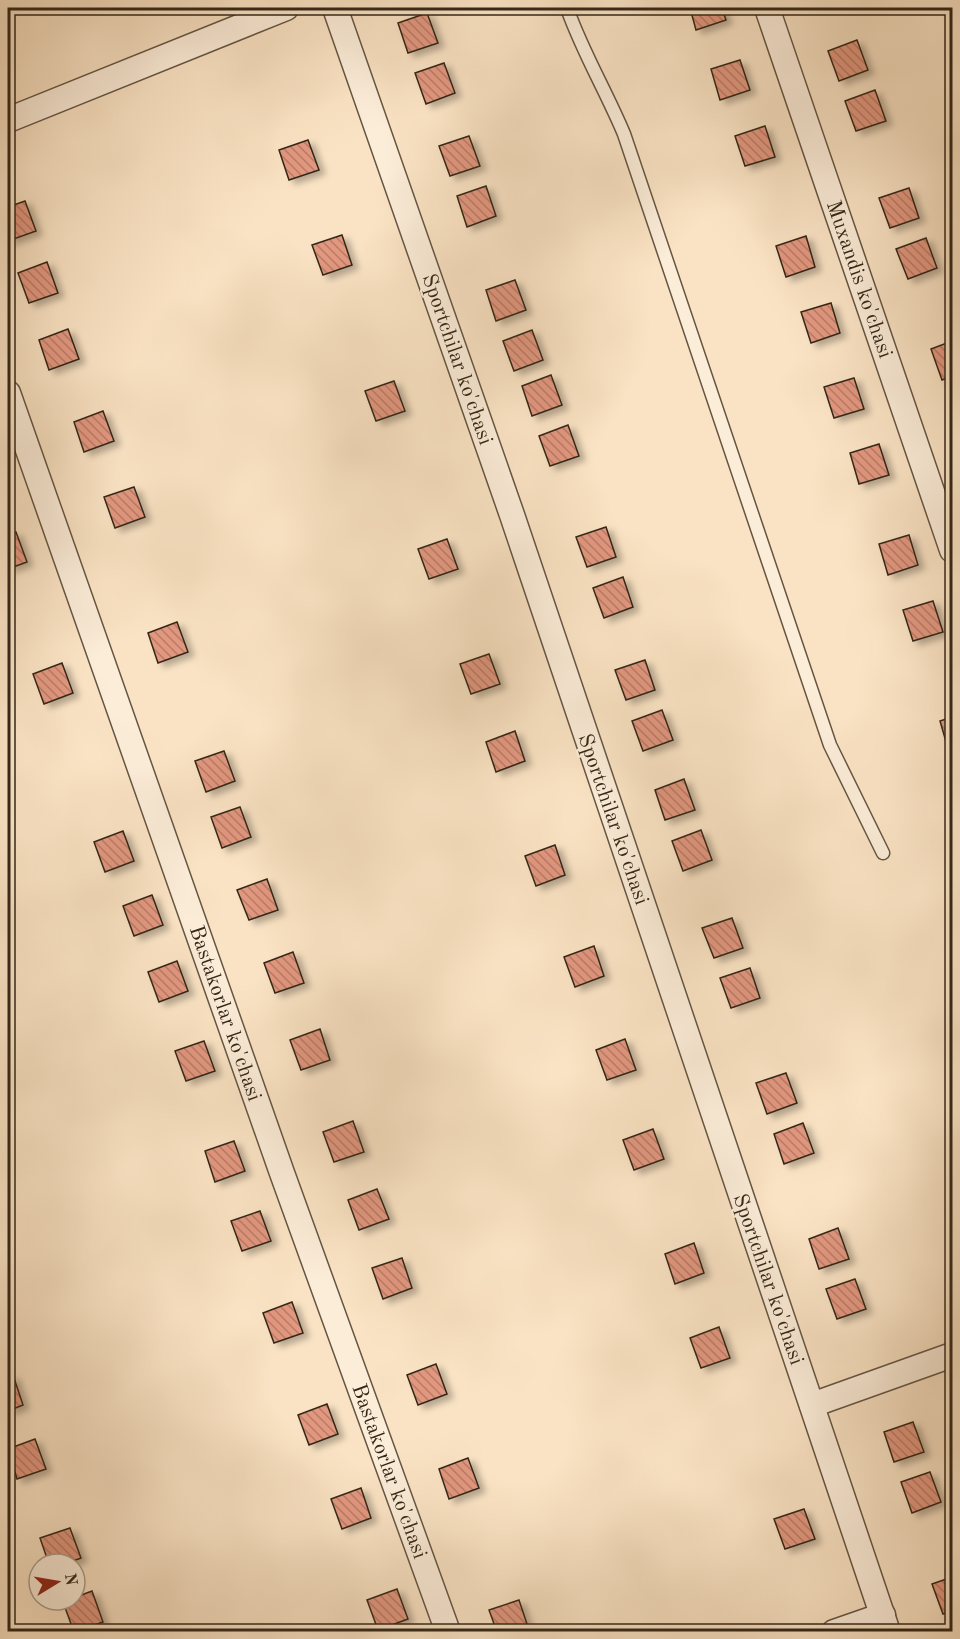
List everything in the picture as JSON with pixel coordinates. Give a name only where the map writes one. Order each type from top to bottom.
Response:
[{"type":"street","points":[[8,120],[286,8]]},
{"type":"street","name":"Sportchilar ko'chasi","points":[[335,8],[512,515],[886,1623]]},
{"type":"street","name":"Muxandis ko'chasi","points":[[766,8],[952,550]]},
{"type":"street","name":"Bastakorlar ko'chasi","points":[[8,393],[282,1173],[448,1632]]},
{"type":"street","points":[[812,1405],[952,1355]]},
{"type":"street","points":[[834,1632],[886,1623]]},
{"type":"lane","points":[[567,8],[578,41],[604,88],[624,134],[830,745],[883,853]]},
{"type":"building","points":[[690,8],[722,8],[726,20],[696,30]]},
{"type":"building","points":[[427,13],[438,43],[408,53],[398,23]]},
{"type":"building","points":[[857,40],[868,70],[839,81],[828,51]]},
{"type":"building","points":[[740,60],[750,90],[720,100],[711,69]]},
{"type":"building","points":[[444,63],[455,93],[426,104],[415,73]]},
{"type":"building","points":[[875,90],[886,121],[856,131],[845,101]]},
{"type":"building","points":[[765,126],[775,157],[745,166],[735,136]]},
{"type":"building","points":[[469,136],[480,166],[450,176],[439,146]]},
{"type":"building","points":[[308,140],[319,170],[289,180],[279,150]]},
{"type":"building","points":[[486,186],[496,216],[467,227],[457,196]]},
{"type":"building","points":[[909,188],[919,218],[890,228],[879,198]]},
{"type":"building","points":[[25,201],[36,231],[8,241],[8,207]]},
{"type":"building","points":[[342,235],[352,265],[323,275],[312,245]]},
{"type":"building","points":[[806,236],[815,267],[786,277],[776,246]]},
{"type":"building","points":[[926,238],[937,268],[908,279],[896,249]]},
{"type":"building","points":[[47,262],[58,293],[29,303],[18,273]]},
{"type":"building","points":[[515,280],[526,310],[496,321],[486,290]]},
{"type":"building","points":[[831,303],[840,333],[811,343],[801,312]]},
{"type":"building","points":[[68,329],[79,359],[49,370],[39,340]]},
{"type":"building","points":[[532,330],[543,360],[514,371],[503,341]]},
{"type":"building","points":[[952,341],[952,376],[942,380],[931,349]]},
{"type":"building","points":[[551,375],[562,405],[532,416],[522,386]]},
{"type":"building","points":[[854,378],[864,409],[834,418],[824,387]]},
{"type":"building","points":[[394,381],[405,411],[376,421],[365,391]]},
{"type":"building","points":[[103,411],[114,441],[84,452],[74,422]]},
{"type":"building","points":[[568,425],[579,456],[550,466],[539,436]]},
{"type":"building","points":[[879,444],[889,475],[859,484],[850,453]]},
{"type":"building","points":[[134,487],[145,517],[115,528],[104,497]]},
{"type":"building","points":[[606,527],[616,557],[587,567],[576,537]]},
{"type":"building","points":[[16,532],[27,562],[8,569],[8,535]]},
{"type":"building","points":[[909,535],[918,565],[888,575],[879,544]]},
{"type":"building","points":[[447,539],[458,569],[429,579],[418,549]]},
{"type":"building","points":[[623,577],[633,607],[604,618],[593,588]]},
{"type":"building","points":[[933,601],[943,632],[913,641],[903,610]]},
{"type":"building","points":[[177,622],[188,652],[158,663],[148,633]]},
{"type":"building","points":[[489,654],[500,684],[471,694],[460,664]]},
{"type":"building","points":[[645,660],[655,690],[626,700],[615,670]]},
{"type":"building","points":[[62,663],[73,693],[44,704],[33,674]]},
{"type":"building","points":[[662,710],[673,740],[643,751],[632,721]]},
{"type":"building","points":[[952,717],[952,751],[949,752],[940,721]]},
{"type":"building","points":[[515,731],[525,761],[496,772],[486,742]]},
{"type":"building","points":[[224,751],[235,781],[206,792],[195,761]]},
{"type":"building","points":[[684,779],[695,810],[665,820],[655,790]]},
{"type":"building","points":[[240,807],[251,837],[222,848],[211,817]]},
{"type":"building","points":[[701,830],[712,860],[683,871],[672,841]]},
{"type":"building","points":[[123,831],[134,861],[105,872],[94,842]]},
{"type":"building","points":[[555,845],[565,875],[536,886],[525,856]]},
{"type":"building","points":[[267,879],[278,910],[249,920],[237,890]]},
{"type":"building","points":[[152,895],[163,925],[134,936],[123,906]]},
{"type":"building","points":[[732,918],[743,948],[714,958],[702,928]]},
{"type":"building","points":[[594,946],[604,976],[575,987],[564,957]]},
{"type":"building","points":[[293,952],[304,983],[275,993],[264,963]]},
{"type":"building","points":[[177,961],[188,991],[159,1002],[148,972]]},
{"type":"building","points":[[750,968],[760,998],[731,1008],[720,978]]},
{"type":"building","points":[[320,1029],[330,1060],[301,1070],[290,1040]]},
{"type":"building","points":[[625,1039],[636,1070],[607,1080],[596,1050]]},
{"type":"building","points":[[204,1041],[215,1071],[186,1081],[175,1051]]},
{"type":"building","points":[[786,1073],[797,1103],[767,1114],[756,1083]]},
{"type":"building","points":[[353,1121],[364,1152],[334,1162],[323,1132]]},
{"type":"building","points":[[803,1123],[814,1153],[784,1164],[774,1134]]},
{"type":"building","points":[[653,1129],[664,1159],[634,1170],[623,1140]]},
{"type":"building","points":[[234,1141],[245,1171],[215,1182],[205,1151]]},
{"type":"building","points":[[377,1189],[389,1219],[359,1230],[348,1200]]},
{"type":"building","points":[[260,1211],[271,1241],[242,1251],[231,1221]]},
{"type":"building","points":[[838,1228],[849,1259],[819,1269],[809,1239]]},
{"type":"building","points":[[694,1243],[704,1273],[675,1284],[665,1254]]},
{"type":"building","points":[[402,1258],[412,1288],[383,1299],[372,1268]]},
{"type":"building","points":[[855,1279],[866,1309],[837,1319],[826,1289]]},
{"type":"building","points":[[292,1302],[303,1333],[274,1343],[263,1313]]},
{"type":"building","points":[[719,1327],[730,1358],[701,1368],[690,1338]]},
{"type":"building","points":[[436,1364],[447,1394],[418,1405],[407,1375]]},
{"type":"building","points":[[13,1375],[23,1405],[8,1411],[8,1377]]},
{"type":"building","points":[[327,1404],[338,1434],[309,1445],[298,1415]]},
{"type":"building","points":[[913,1422],[924,1452],[894,1462],[884,1432]]},
{"type":"building","points":[[35,1439],[46,1469],[17,1479],[8,1449]]},
{"type":"building","points":[[468,1458],[479,1488],[449,1499],[439,1469]]},
{"type":"building","points":[[930,1472],[941,1502],[912,1513],[901,1482]]},
{"type":"building","points":[[361,1488],[371,1518],[342,1529],[331,1499]]},
{"type":"building","points":[[804,1509],[815,1539],[785,1549],[774,1519]]},
{"type":"building","points":[[70,1528],[79,1552],[45,1552],[40,1538]]},
{"type":"building","points":[[952,1577],[952,1611],[943,1614],[932,1584]]},
{"type":"building","points":[[397,1589],[408,1619],[378,1630],[367,1600]]},
{"type":"building","points":[[92,1591],[103,1622],[74,1632],[67,1612],[87,1612],[87,1593]]},
{"type":"building","points":[[519,1600],[529,1630],[497,1632],[489,1610]]}]
